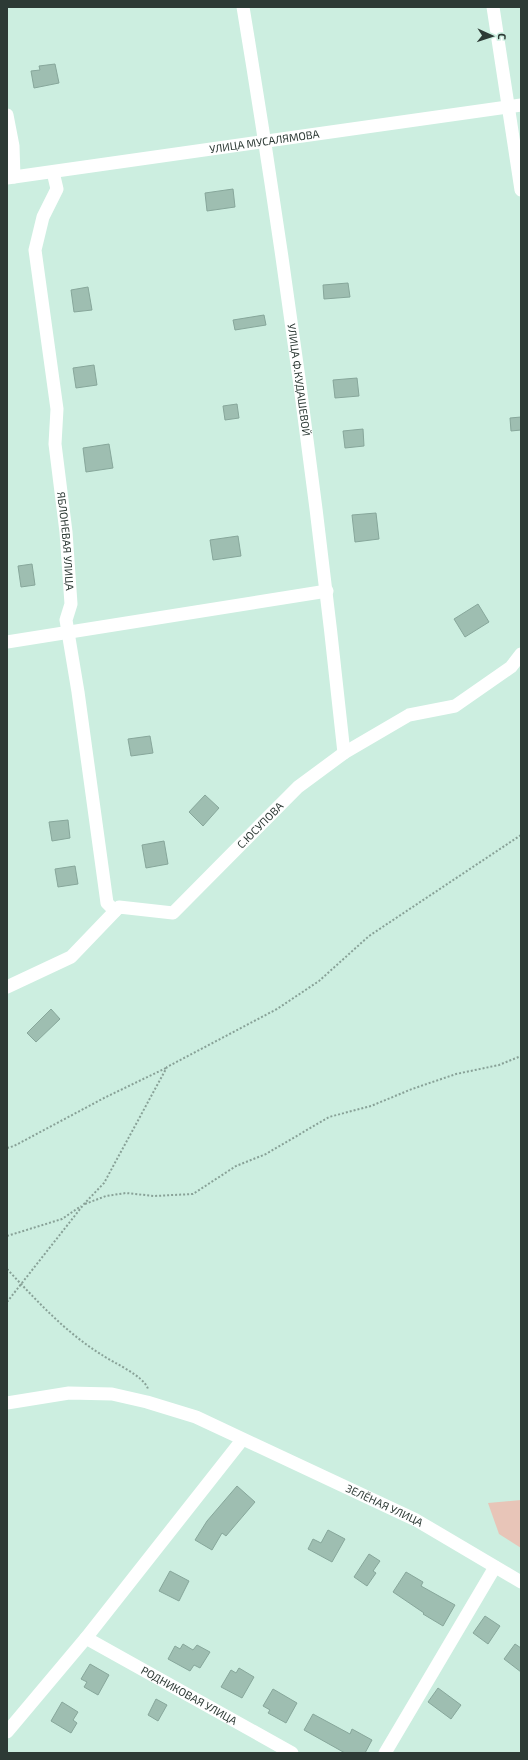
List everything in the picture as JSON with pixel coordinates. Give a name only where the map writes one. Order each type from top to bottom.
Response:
[{"type":"street","name":"УЛИЦА Ф.КУДАШЕВОЙ","points":[[243,7],[266,142],[327,592],[344,753]]},
{"type":"street","points":[[493,7],[515,106],[521,190]]},
{"type":"street","name":"УЛИЦА МУСАЛЯМОВА","points":[[11,178],[515,106]]},
{"type":"street","points":[[7,115],[13,146],[11,178]]},
{"type":"street","name":"ЯБЛОНЕВАЯ УЛИЦА","points":[[53,172],[57,189],[43,217],[35,250],[57,409],[55,444],[66,532],[70,604],[66,620],[78,692],[107,903],[115,911]]},
{"type":"street","points":[[7,642],[327,592]]},
{"type":"street","name":"С.ЮСУПОВА","points":[[115,911],[119,906],[173,913],[298,787],[344,753],[409,715],[455,706],[511,667],[521,654]]},
{"type":"street","points":[[7,987],[71,957],[115,911]]},
{"type":"street","name":"ЗЕЛЁНАЯ УЛИЦА","points":[[7,1403],[69,1393],[112,1394],[147,1402],[196,1418],[416,1520],[521,1582]]},
{"type":"street","points":[[7,1732],[86,1638],[242,1440]]},
{"type":"street","points":[[385,1753],[495,1568]]},
{"type":"street","name":"РОДНИКОВАЯ УЛИЦА","points":[[86,1638],[292,1753]]},
{"type":"path","points":[[7,1148],[14,1146],[104,1098],[167,1067],[283,1005],[319,981],[369,936],[521,834]]},
{"type":"path","points":[[7,1236],[62,1219],[84,1204],[106,1196],[126,1193],[154,1196],[193,1194],[236,1166],[266,1154],[329,1117],[371,1106],[412,1089],[456,1074],[499,1065],[521,1056]]},
{"type":"path","points":[[7,1302],[84,1204],[104,1183],[167,1067]]},
{"type":"path","points":[[8,1271],[57,1322],[74,1336],[134,1374],[148,1387],[147,1402]]},
{"type":"shaded area","points":[[521,1500],[521,1548],[499,1534],[488,1503]]},
{"type":"building","points":[[55,64],[59,83],[34,88],[31,71],[40,70],[39,66]]},
{"type":"building","points":[[233,189],[235,207],[207,211],[205,193]]},
{"type":"building","points":[[348,283],[350,297],[324,299],[323,285]]},
{"type":"building","points":[[88,287],[92,310],[74,312],[71,290]]},
{"type":"building","points":[[264,315],[266,325],[235,330],[233,320]]},
{"type":"building","points":[[94,365],[97,385],[76,388],[73,368]]},
{"type":"building","points":[[357,378],[359,396],[335,398],[333,380]]},
{"type":"building","points":[[237,404],[239,418],[225,420],[223,406]]},
{"type":"building","points":[[521,417],[521,430],[511,431],[510,418]]},
{"type":"building","points":[[363,429],[364,446],[345,448],[343,431]]},
{"type":"building","points":[[109,444],[113,468],[86,472],[83,448]]},
{"type":"building","points":[[376,513],[379,539],[355,542],[352,515]]},
{"type":"building","points":[[238,536],[241,556],[213,560],[210,540]]},
{"type":"building","points":[[32,564],[35,585],[21,587],[18,566]]},
{"type":"building","points":[[478,604],[489,622],[465,637],[454,619]]},
{"type":"building","points":[[150,736],[153,753],[131,756],[128,739]]},
{"type":"building","points":[[205,795],[219,808],[203,826],[189,812]]},
{"type":"building","points":[[68,820],[70,838],[52,841],[49,822]]},
{"type":"building","points":[[164,841],[168,864],[146,868],[142,845]]},
{"type":"building","points":[[75,866],[78,884],[58,887],[55,869]]},
{"type":"building","points":[[51,1009],[60,1019],[36,1042],[27,1033]]},
{"type":"building","points":[[237,1486],[255,1502],[226,1536],[222,1533],[212,1550],[195,1540],[207,1521]]},
{"type":"building","points":[[328,1530],[345,1539],[332,1562],[308,1549],[313,1539],[321,1543]]},
{"type":"building","points":[[369,1554],[380,1561],[373,1571],[376,1573],[367,1586],[354,1577]]},
{"type":"building","points":[[170,1571],[189,1581],[179,1601],[159,1591]]},
{"type":"building","points":[[406,1572],[423,1582],[421,1586],[455,1605],[443,1626],[423,1614],[424,1613],[393,1592]]},
{"type":"building","points":[[485,1616],[500,1626],[488,1644],[473,1633]]},
{"type":"building","points":[[183,1644],[193,1650],[197,1645],[210,1652],[200,1668],[194,1665],[190,1671],[168,1659],[175,1646],[180,1649]]},
{"type":"building","points":[[515,1644],[521,1648],[521,1672],[504,1659]]},
{"type":"building","points":[[90,1664],[109,1675],[98,1695],[84,1687],[87,1682],[81,1679]]},
{"type":"building","points":[[239,1668],[254,1677],[242,1698],[221,1687],[231,1670],[236,1673]]},
{"type":"building","points":[[438,1688],[461,1705],[451,1719],[428,1702]]},
{"type":"building","points":[[273,1689],[297,1703],[286,1723],[268,1713],[270,1710],[263,1706]]},
{"type":"building","points":[[156,1699],[167,1705],[158,1721],[148,1715]]},
{"type":"building","points":[[62,1702],[78,1712],[73,1720],[77,1723],[71,1733],[51,1721]]},
{"type":"building","points":[[313,1714],[350,1734],[352,1729],[372,1740],[365,1753],[345,1753],[304,1730]]}]
